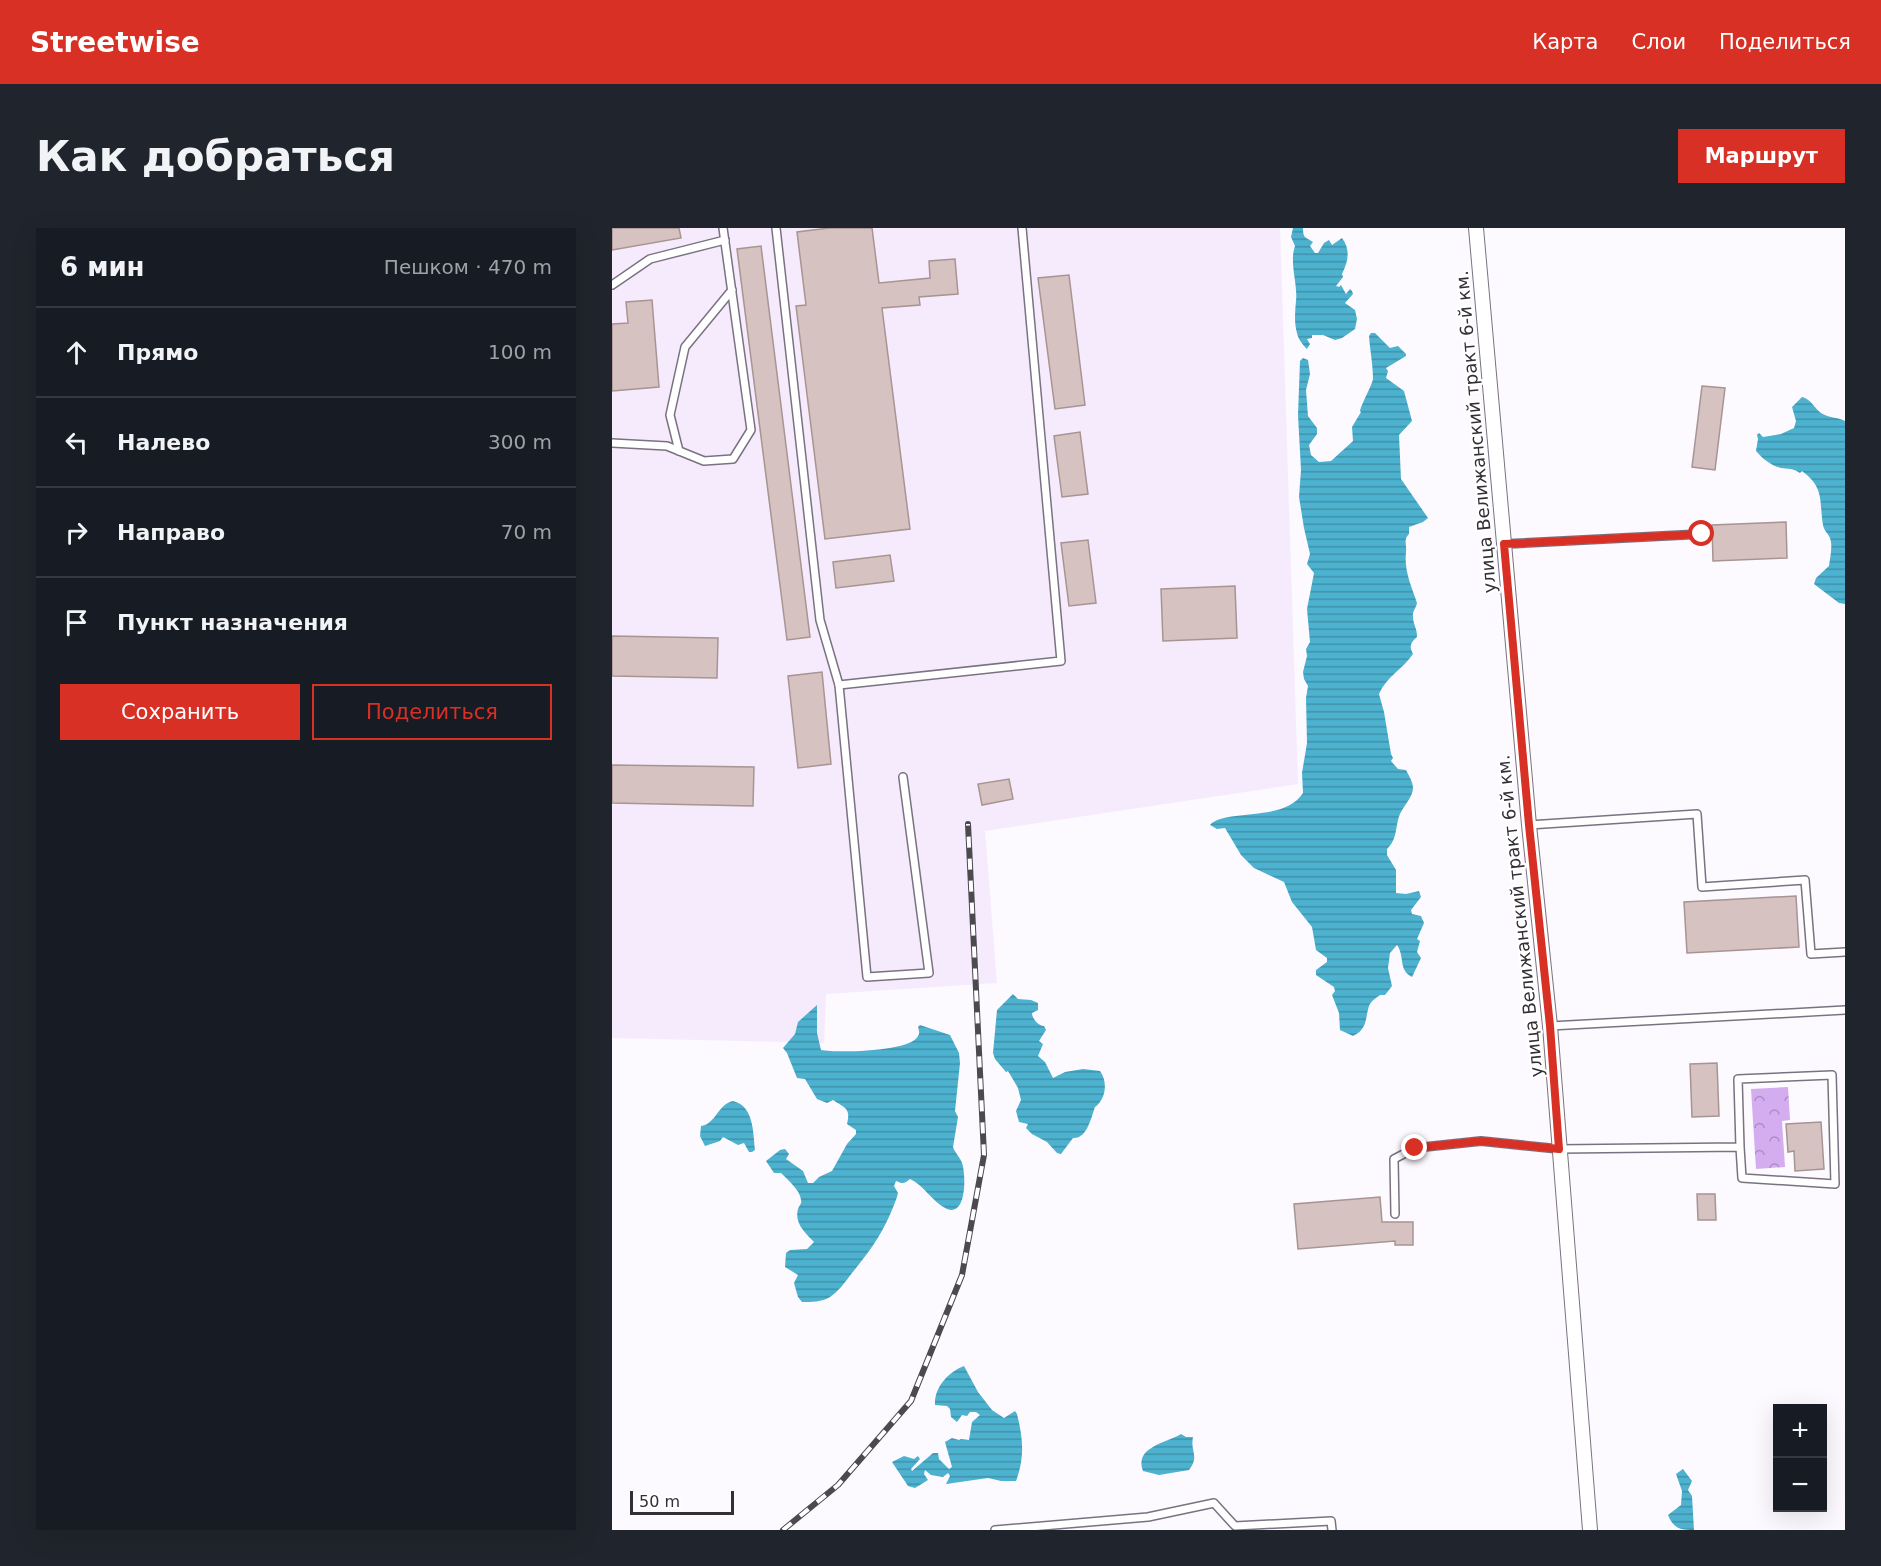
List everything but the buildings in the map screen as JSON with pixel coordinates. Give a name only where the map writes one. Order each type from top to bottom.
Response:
[{"type":"street","name":"улица Велижанский тракт 6-й км.","points":[[1476,228],[1529,825],[1550,1026],[1590,1530]]},
{"type":"lane","points":[[612,443],[667,446],[704,461],[733,459],[751,430],[723,228]]},
{"type":"lane","points":[[776,228],[820,620],[839,685],[867,977],[929,973],[903,777]]},
{"type":"lane","points":[[839,685],[1061,661],[1022,228]]},
{"type":"lane","points":[[612,285],[650,259],[725,240]]},
{"type":"lane","points":[[679,451],[670,415],[685,347],[732,290]]},
{"type":"lane","points":[[1504,544],[1702,534]]},
{"type":"lane","points":[[1529,825],[1697,814],[1702,887],[1805,880],[1811,954],[1845,952]]},
{"type":"lane","points":[[1550,1026],[1845,1010]]},
{"type":"lane","points":[[1832,1075],[1835,1184],[1742,1178],[1740,1148],[1738,1079],[1832,1075]]},
{"type":"lane","points":[[1395,1214],[1394,1159],[1415,1148],[1481,1141],[1559,1149],[1740,1148]]},
{"type":"lane","points":[[995,1530],[1148,1517],[1214,1503],[1235,1526],[1331,1521],[1332,1530]]},
{"type":"shaded area","points":[[612,228],[1280,228],[1298,784],[985,831],[997,983],[826,994],[824,1043],[612,1038]]},
{"type":"green space","points":[[1788,1087],[1790,1120],[1782,1121],[1785,1167],[1756,1169],[1751,1089]]},
{"type":"water","points":[[1293,228],[1303,228],[1304,236],[1313,242],[1310,246],[1315,253],[1318,253],[1324,243],[1329,240],[1332,245],[1342,238],[1347,247],[1348,256],[1343,277],[1336,286],[1341,285],[1346,294],[1350,289],[1352,291],[1353,294],[1345,303],[1355,310],[1357,319],[1355,329],[1342,338],[1335,340],[1323,335],[1312,335],[1312,338],[1307,339],[1310,344],[1307,349],[1298,337],[1295,325],[1296,294],[1293,253],[1295,246],[1291,237]]},
{"type":"water","points":[[1375,333],[1390,348],[1398,346],[1406,354],[1386,368],[1388,371],[1386,378],[1404,391],[1412,421],[1399,435],[1401,479],[1428,518],[1409,527],[1406,540],[1407,572],[1417,603],[1413,615],[1417,637],[1411,645],[1413,654],[1379,694],[1393,758],[1391,761],[1398,769],[1406,770],[1413,788],[1398,818],[1395,836],[1387,849],[1387,855],[1396,870],[1396,893],[1406,894],[1419,891],[1421,897],[1411,910],[1412,914],[1421,916],[1424,923],[1417,939],[1420,941],[1417,952],[1421,958],[1412,977],[1403,967],[1397,945],[1390,953],[1388,968],[1392,986],[1385,995],[1380,995],[1371,1003],[1364,1027],[1353,1036],[1340,1030],[1339,1013],[1332,995],[1335,991],[1334,987],[1316,975],[1316,970],[1327,962],[1327,958],[1316,950],[1312,927],[1292,902],[1284,882],[1254,868],[1241,855],[1225,828],[1217,829],[1210,825],[1228,817],[1283,808],[1303,793],[1302,773],[1307,743],[1308,686],[1303,672],[1307,656],[1306,649],[1310,642],[1307,609],[1314,573],[1307,564],[1310,554],[1299,497],[1301,470],[1298,415],[1300,361],[1303,358],[1308,360],[1310,374],[1306,390],[1308,416],[1317,428],[1317,434],[1309,445],[1311,455],[1319,462],[1331,461],[1353,441],[1352,427],[1361,412],[1373,379],[1369,336]]},
{"type":"water","points":[[1802,397],[1824,415],[1845,421],[1845,604],[1839,603],[1814,584],[1816,578],[1829,566],[1831,548],[1830,538],[1824,527],[1818,489],[1802,471],[1800,473],[1793,469],[1773,465],[1756,451],[1759,433],[1763,437],[1781,434],[1794,428],[1796,421],[1792,407]]},
{"type":"water","points":[[1013,994],[1018,999],[1038,1003],[1038,1010],[1032,1015],[1046,1030],[1039,1041],[1043,1044],[1038,1056],[1045,1062],[1053,1078],[1065,1072],[1083,1069],[1100,1071],[1103,1075],[1104,1095],[1095,1107],[1088,1127],[1082,1135],[1073,1138],[1061,1154],[1057,1153],[1047,1142],[1032,1134],[1026,1128],[1028,1124],[1019,1122],[1016,1111],[1021,1100],[1018,1088],[1008,1071],[1006,1072],[995,1059],[993,1053],[997,1010]]},
{"type":"water","points":[[817,1005],[817,1033],[821,1050],[857,1051],[902,1045],[918,1036],[920,1025],[950,1035],[959,1053],[960,1063],[955,1111],[958,1117],[953,1147],[962,1163],[964,1193],[958,1207],[954,1210],[947,1209],[910,1179],[903,1183],[896,1181],[894,1186],[898,1193],[888,1219],[860,1263],[830,1297],[820,1301],[802,1302],[794,1283],[798,1275],[785,1267],[786,1253],[790,1250],[807,1249],[814,1242],[799,1223],[797,1214],[801,1203],[800,1196],[793,1185],[781,1173],[774,1173],[766,1161],[780,1150],[785,1149],[789,1154],[786,1159],[803,1171],[808,1183],[813,1183],[819,1177],[832,1171],[847,1144],[856,1134],[856,1130],[847,1124],[848,1115],[844,1107],[833,1100],[827,1103],[817,1099],[805,1079],[797,1078],[783,1048],[795,1034],[798,1022]]},
{"type":"water","points":[[733,1101],[745,1108],[749,1114],[755,1150],[752,1152],[749,1152],[744,1143],[738,1145],[723,1137],[720,1141],[705,1146],[700,1136],[701,1126],[710,1122],[724,1106]]},
{"type":"water","points":[[964,1366],[978,1392],[992,1410],[1004,1418],[1015,1411],[1017,1414],[1022,1447],[1021,1464],[1016,1481],[988,1478],[946,1484],[950,1476],[948,1473],[943,1477],[931,1475],[925,1470],[924,1474],[928,1480],[915,1488],[908,1486],[892,1462],[904,1456],[914,1459],[918,1456],[920,1459],[911,1469],[912,1471],[933,1453],[938,1453],[939,1459],[949,1469],[952,1467],[945,1442],[952,1438],[969,1440],[972,1422],[980,1415],[970,1412],[967,1416],[962,1415],[957,1422],[951,1417],[947,1406],[935,1405],[937,1393],[943,1381]]},
{"type":"water","points":[[1181,1434],[1193,1437],[1194,1461],[1189,1470],[1159,1475],[1143,1471],[1141,1463],[1147,1451]]},
{"type":"water","points":[[1683,1469],[1692,1481],[1688,1490],[1692,1496],[1694,1530],[1678,1528],[1668,1515],[1681,1505],[1682,1491],[1676,1474]]},
{"type":"railway","points":[[783,1530],[838,1485],[911,1401],[962,1275],[984,1155],[968,824]]},
{"type":"route","points":[[1415,1148],[1481,1141],[1559,1149],[1550,1026],[1529,825],[1504,544],[1702,534]]}]
